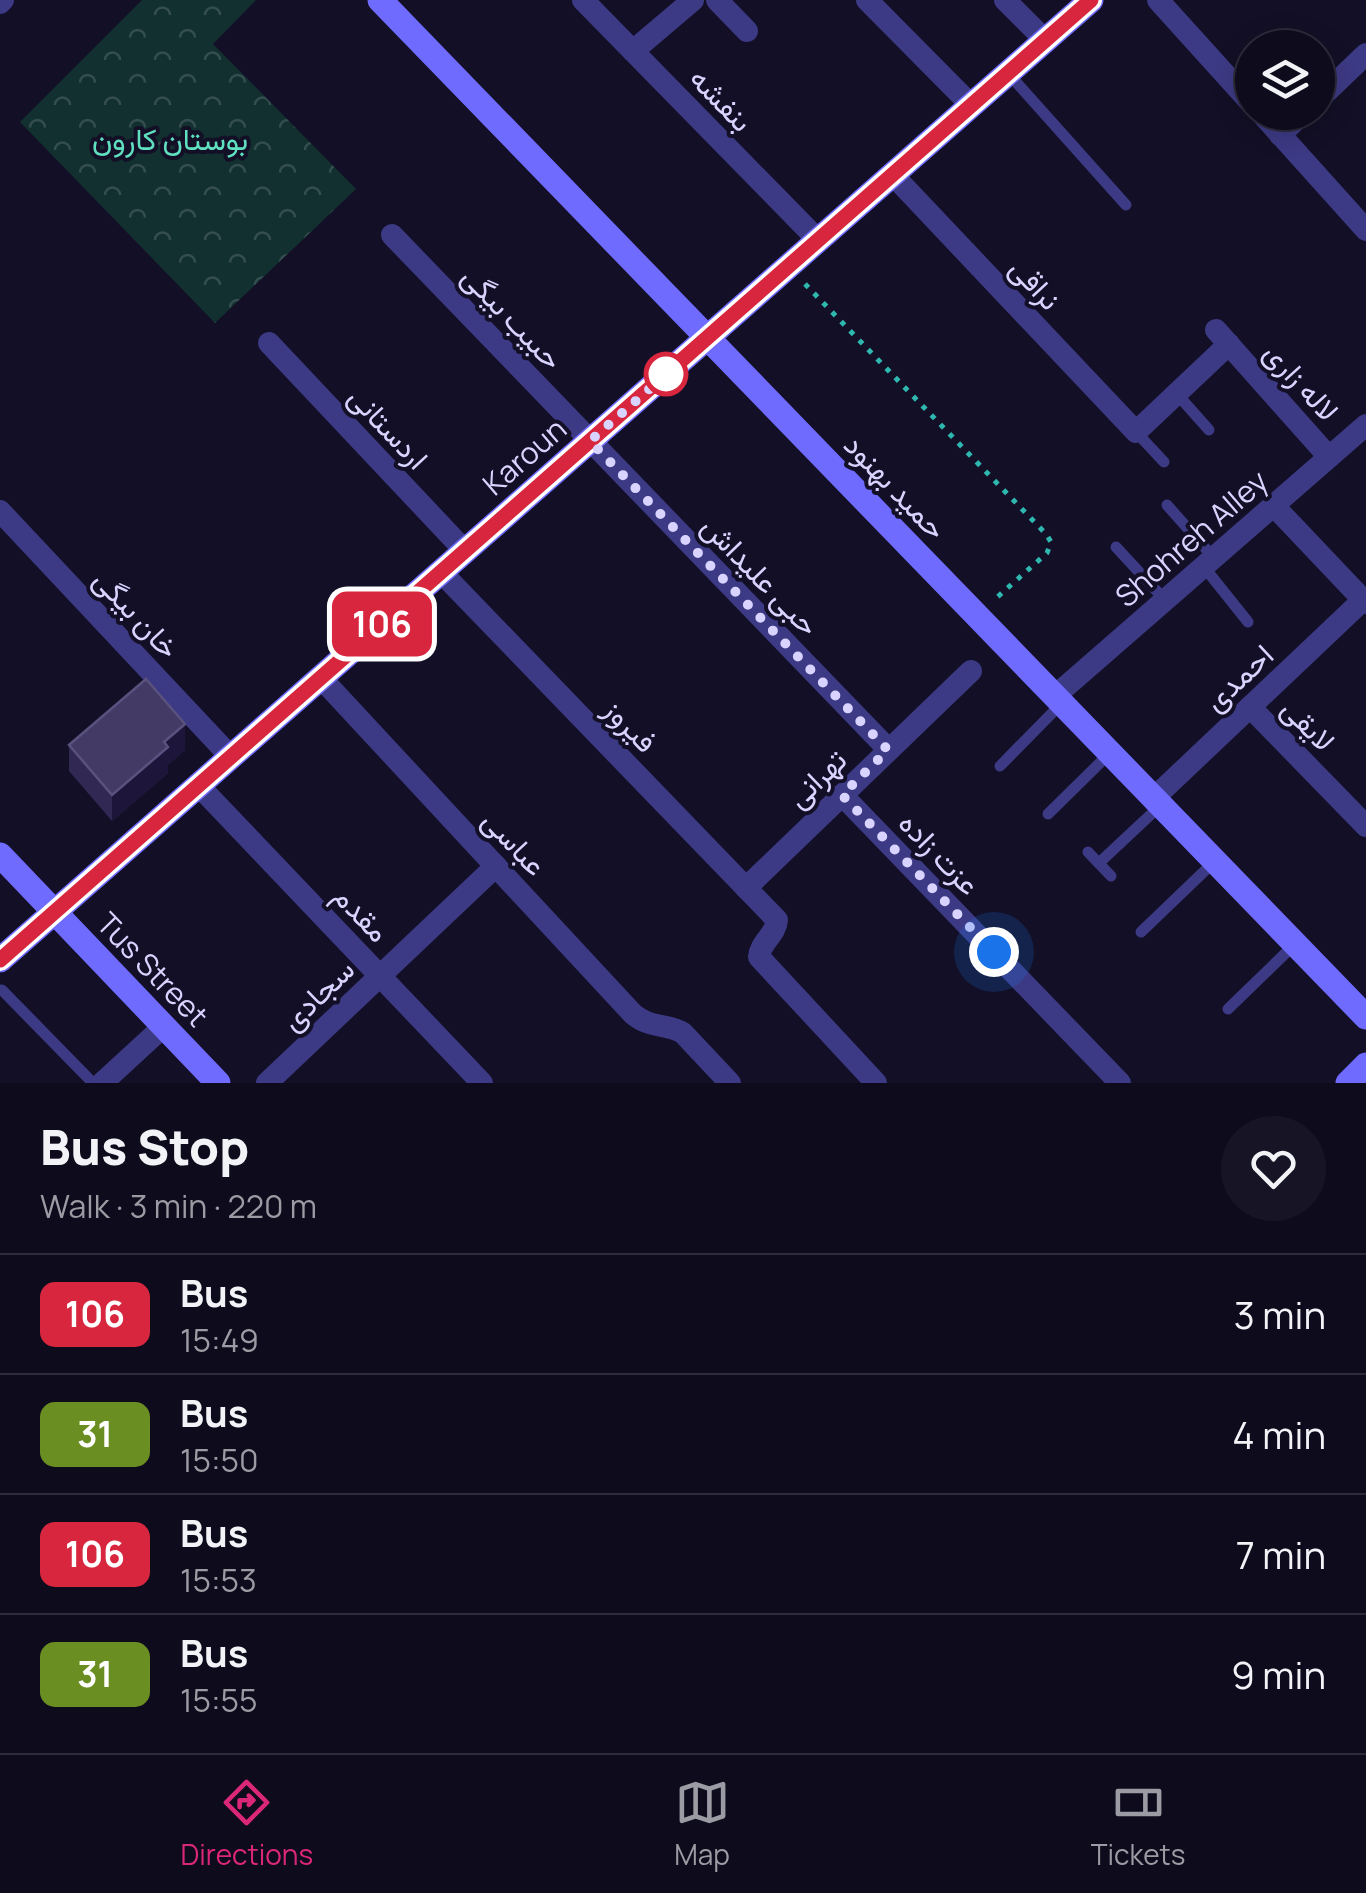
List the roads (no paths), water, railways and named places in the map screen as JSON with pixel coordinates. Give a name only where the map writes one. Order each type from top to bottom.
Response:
[{"type":"street","name":"بنفشه","points":[[584,0],[818,240]]},
{"type":"street","points":[[633,51],[693,0]]},
{"type":"street","points":[[717,0],[747,31]]},
{"type":"street","points":[[867,0],[971,105]]},
{"type":"street","points":[[1005,0],[1045,40]]},
{"type":"street","name":"Karoun","points":[[0,960],[1091,0]]},
{"type":"street","points":[[1158,0],[1235,85]]},
{"type":"street","name":"حمید بهنود","points":[[384,1],[1366,1017]]},
{"type":"street","points":[[1335,86],[1362,64]]},
{"type":"street","points":[[1276,130],[1366,230]]},
{"type":"street","points":[[1280,135],[1285,130]]},
{"type":"street","name":"نراقی","points":[[893,174],[1136,432]]},
{"type":"street","name":"حبیب بیگی","points":[[392,235],[590,441]]},
{"type":"street","name":"لاله زاری","points":[[1136,432],[1177,394],[1223,337],[1330,457]]},
{"type":"street","name":"اردستانی","points":[[269,343],[465,551]]},
{"type":"street","name":"Shohreh Alley","points":[[1059,700],[1165,600],[1366,425]]},
{"type":"street","name":"حبی علیداش","points":[[590,441],[888,750]]},
{"type":"street","points":[[1274,506],[1364,602]]},
{"type":"street","name":"خان بیگی","points":[[0,510],[231,757]]},
{"type":"street","name":"فیروز","points":[[441,572],[777,920],[776,929],[759,957],[876,1083]]},
{"type":"street","name":"احمدی","points":[[1157,802],[1250,706],[1364,602]]},
{"type":"street","name":"تهرانی","points":[[746,888],[972,670]]},
{"type":"street","name":"عباسی","points":[[321,678],[632,1014],[645,1024],[675,1029],[730,1083]]},
{"type":"street","name":"لایقی","points":[[1250,706],[1366,826]]},
{"type":"street","name":"مقدم","points":[[199,786],[482,1083]]},
{"type":"street","name":"عزت زاده","points":[[842,795],[1120,1083]]},
{"type":"street","name":"Tus Street","points":[[0,855],[218,1083]]},
{"type":"street","name":"سجادی","points":[[267,1083],[496,866]]},
{"type":"street","points":[[102,1083],[163,1027]]},
{"type":"street","points":[[1348,1083],[1366,1066]]},
{"type":"lane","points":[[1008,73],[1126,205]]},
{"type":"lane","points":[[1177,394],[1210,430]]},
{"type":"lane","points":[[1136,432],[1164,462]]},
{"type":"lane","points":[[1167,506],[1248,622]]},
{"type":"lane","points":[[1116,547],[1165,600]]},
{"type":"lane","points":[[1000,766],[1059,700]]},
{"type":"lane","points":[[1048,814],[1110,754]]},
{"type":"lane","points":[[1099,863],[1157,802]]},
{"type":"lane","points":[[1088,852],[1111,876]]},
{"type":"lane","points":[[1142,932],[1215,861]]},
{"type":"lane","points":[[1228,1009],[1295,944]]},
{"type":"lane","points":[[2,990],[93,1083]]},
{"type":"park label","name":"بوستان کارون","points":[[170,138]]}]
